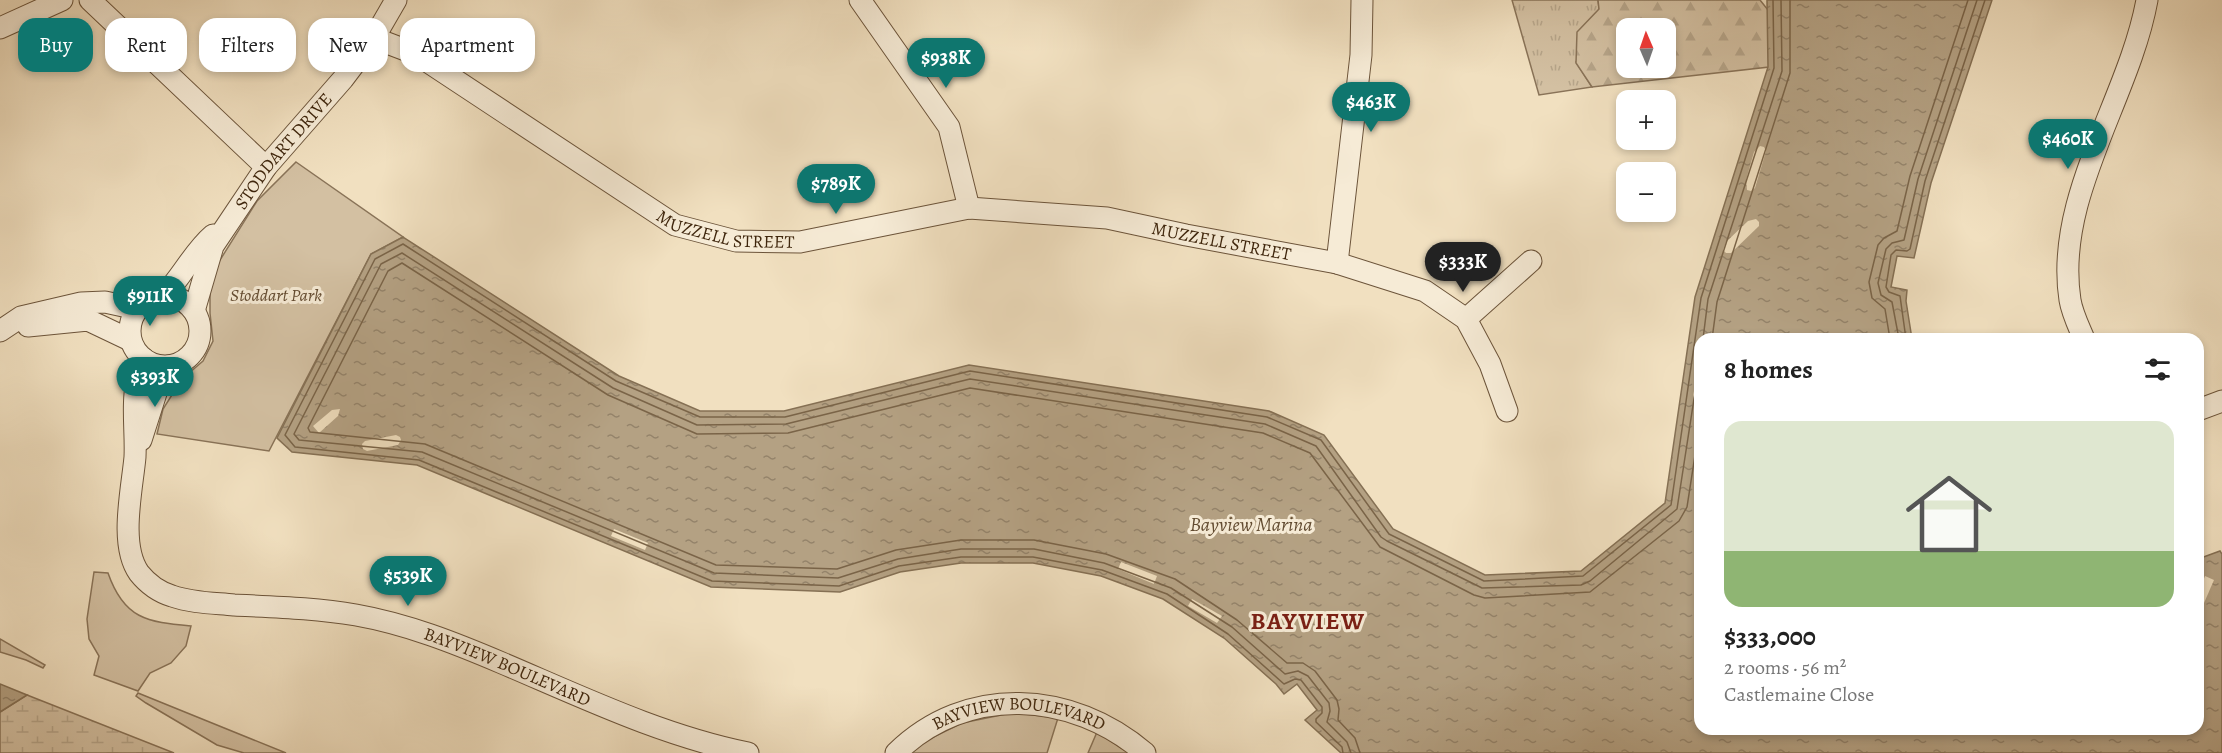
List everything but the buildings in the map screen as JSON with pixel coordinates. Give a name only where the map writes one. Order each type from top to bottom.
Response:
[{"type":"street","points":[[0,28],[62,0]]},
{"type":"street","points":[[90,0],[266,167]]},
{"type":"street","name":"STODDART DRIVE","points":[[386,18],[396,0]]},
{"type":"street","points":[[860,0],[949,127],[969,208]]},
{"type":"street","points":[[1337,263],[1361,55],[1362,0]]},
{"type":"street","points":[[2082,333],[2070,302],[2068,261],[2073,222],[2083,186],[2135,49],[2147,0]]},
{"type":"street","name":"MUZZELL STREET","points":[[388,43],[416,54],[675,225],[736,241],[800,242],[969,208],[1107,218],[1337,263],[1425,291],[1466,319]]},
{"type":"street","name":"STODDART DRIVE","points":[[194,311],[213,246],[266,167],[348,72]]},
{"type":"street","name":"STODDART DRIVE","points":[[164,295],[174,285],[202,245],[233,216]]},
{"type":"street","points":[[1507,411],[1490,364],[1466,319],[1531,261]]},
{"type":"street","points":[[0,333],[23,327],[88,320],[130,340],[144,359],[156,365],[170,366],[183,361],[194,351],[199,338],[200,324],[194,311],[186,302],[164,295],[149,299],[137,309],[131,319],[130,340]]},
{"type":"street","points":[[0,333],[21,317],[81,303],[105,302],[137,309]]},
{"type":"street","name":"BAYVIEW BOULEVARD","points":[[144,359],[135,392],[135,454],[129,522],[131,555],[139,572],[159,591],[197,602],[356,615],[425,632],[680,736],[748,753]]},
{"type":"street","name":"BAYVIEW BOULEVARD","points":[[135,454],[157,390],[170,366]]},
{"type":"street","points":[[2204,408],[2222,401]]},
{"type":"street","name":"BAYVIEW BOULEVARD","points":[[896,753],[908,741],[945,718],[984,706],[1020,703],[1057,707],[1096,720],[1128,739],[1145,753]]},
{"type":"green space","points":[[1512,0],[1598,0],[1599,9],[1576,62],[1592,87],[1539,95]]},
{"type":"green space","points":[[1598,0],[1760,0],[1768,10],[1769,67],[1676,78],[1676,18],[1616,18],[1616,78],[1672,78],[1592,87],[1576,63],[1577,32],[1599,9]]},
{"type":"green space","name":"Stoddart Park","points":[[296,162],[403,237],[371,254],[269,451],[157,434],[163,409],[182,379],[203,361],[213,341],[210,276],[257,201]]},
{"type":"green space","points":[[94,572],[108,573],[122,600],[139,615],[150,620],[191,626],[186,646],[171,663],[150,673],[138,691],[94,675],[99,656],[89,639],[87,619]]},
{"type":"green space","points":[[0,639],[45,665],[43,668],[0,652]]},
{"type":"green space","points":[[138,693],[286,753],[244,753],[217,745],[146,703],[136,696]]},
{"type":"green space","points":[[27,695],[174,753],[0,753],[0,712]]},
{"type":"green space","points":[[1006,714],[1058,718],[1047,753],[910,753],[915,746],[962,723]]},
{"type":"green space","points":[[1097,732],[1129,753],[1088,753]]},
{"type":"water","name":"Bayview Marina","points":[[1767,0],[1992,0],[1931,183],[1914,258],[1897,256],[1891,287],[1907,290],[1906,301],[1911,333],[1694,333],[1694,735],[2204,735],[2204,557],[2220,551],[2222,554],[2222,753],[1341,753],[1305,720],[1317,710],[1297,684],[1284,694],[1276,684],[1224,638],[1163,599],[1101,576],[1033,563],[961,563],[900,572],[840,592],[711,587],[417,465],[292,452],[277,438],[371,254],[403,237],[619,376],[700,411],[784,411],[969,365],[1269,411],[1324,435],[1393,529],[1485,575],[1581,571],[1665,503],[1695,297],[1768,67]]},
{"type":"water","points":[[0,684],[27,695],[0,712]]},
{"type":"pier","points":[[1760,146],[1766,151],[1755,188],[1751,191],[1747,190],[1746,180],[1754,152]]},
{"type":"pier","points":[[1756,219],[1759,226],[1731,253],[1726,253],[1723,250],[1726,242],[1748,221]]},
{"type":"pier","points":[[340,409],[338,416],[319,433],[313,426],[332,410]]},
{"type":"pier","points":[[396,435],[401,440],[398,445],[367,451],[363,449],[362,444],[365,441]]},
{"type":"pier","points":[[614,529],[648,543],[645,550],[611,536]]},
{"type":"pier","points":[[1121,562],[1157,576],[1154,584],[1118,569]]},
{"type":"pier","points":[[2205,576],[2214,580],[2204,603]]},
{"type":"pier","points":[[1192,599],[1222,616],[1217,623],[1188,606]]},
{"type":"district","name":"BAYVIEW","points":[[1308,621]]}]
